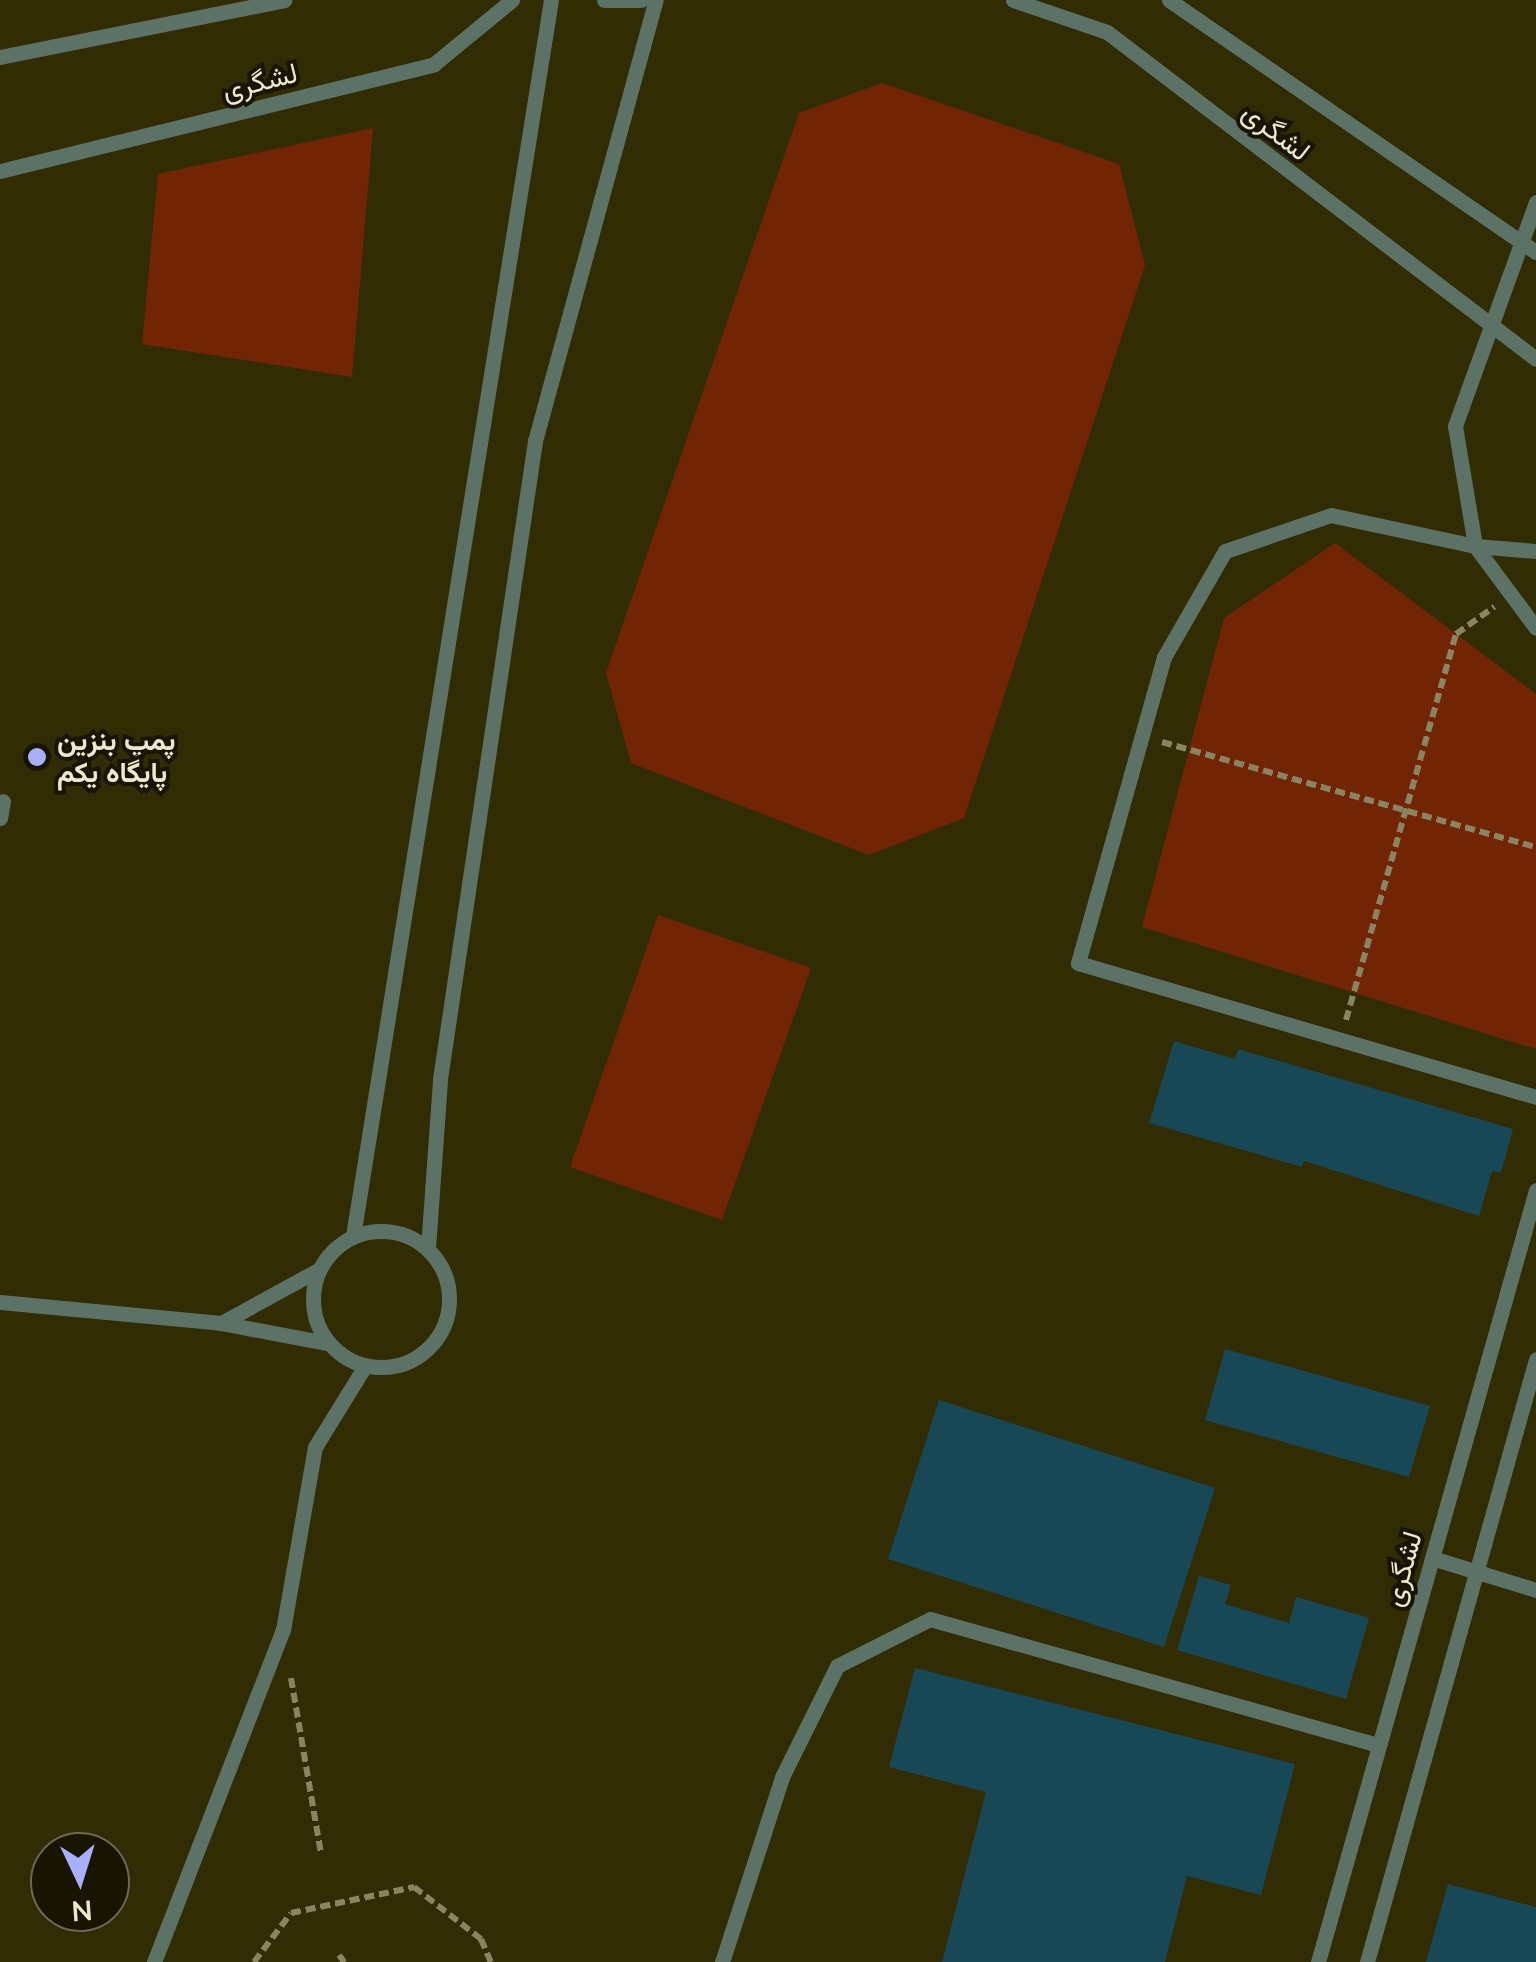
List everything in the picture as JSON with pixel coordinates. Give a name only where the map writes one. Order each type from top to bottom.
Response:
[{"type":"lane","points":[[0,57],[284,0]]},
{"type":"lane","name":"لشگری","points":[[0,171],[434,64],[512,0]]},
{"type":"lane","points":[[221,1324],[318,1270],[353,1236],[551,0]]},
{"type":"lane","points":[[604,0],[640,0]]},
{"type":"lane","points":[[0,1302],[221,1324],[327,1343],[365,1366],[409,1362],[442,1332],[449,1288],[428,1248],[440,1079],[536,441],[656,0]]},
{"type":"lane","name":"لشگری","points":[[1013,0],[1107,32],[1493,332],[1536,360]]},
{"type":"lane","name":"لشگری","points":[[1169,0],[1530,248]]},
{"type":"lane","points":[[1536,202],[1530,248],[1454,426],[1476,546],[1536,628]]},
{"type":"lane","points":[[1536,552],[1476,546],[1331,515],[1225,551],[1164,658],[1078,963],[1536,1097]]},
{"type":"lane","name":"لشگری","points":[[1318,1962],[1536,1190]]},
{"type":"lane","points":[[353,1236],[392,1231],[428,1248]]},
{"type":"lane","points":[[318,1270],[312,1308],[327,1343]]},
{"type":"lane","points":[[1367,1962],[1536,1359]]},
{"type":"lane","points":[[154,1962],[282,1630],[315,1447],[365,1366]]},
{"type":"lane","points":[[1432,1558],[1536,1590]]},
{"type":"lane","points":[[722,1962],[782,1777],[836,1666],[930,1620],[1379,1745]]},
{"type":"path","points":[[1341,1040],[1456,634],[1512,595]]},
{"type":"path","points":[[1142,737],[1536,847]]},
{"type":"path","points":[[282,1630],[321,1854]]},
{"type":"path","points":[[254,1962],[291,1913],[414,1888],[480,1939],[491,1962]]},
{"type":"shaded area","points":[[882,83],[1119,164],[1145,265],[964,818],[869,855],[631,763],[606,673],[799,113]]},
{"type":"shaded area","points":[[373,128],[352,377],[142,344],[158,174]]},
{"type":"shaded area","points":[[1335,543],[1536,694],[1536,1049],[1142,927],[1224,618]]},
{"type":"shaded area","points":[[658,915],[811,968],[722,1220],[570,1167]]},
{"type":"building","points":[[1174,1041],[1235,1059],[1238,1049],[1513,1129],[1501,1173],[1492,1171],[1479,1216],[1304,1161],[1302,1167],[1149,1123]]},
{"type":"building","points":[[1225,1349],[1430,1406],[1409,1477],[1205,1420]]},
{"type":"building","points":[[939,1400],[1215,1488],[1164,1647],[888,1559]]},
{"type":"building","points":[[1199,1576],[1231,1585],[1225,1604],[1289,1623],[1296,1597],[1369,1618],[1346,1699],[1177,1650]]},
{"type":"building","points":[[915,1668],[1295,1764],[1261,1895],[1187,1876],[1165,1962],[942,1962],[986,1792],[889,1767]]},
{"type":"building","points":[[1448,1884],[1536,1907],[1536,1962],[1426,1962]]},
{"type":"place","name":"پمپ بنزين پايگاه يكم","points":[[37,757]]}]
